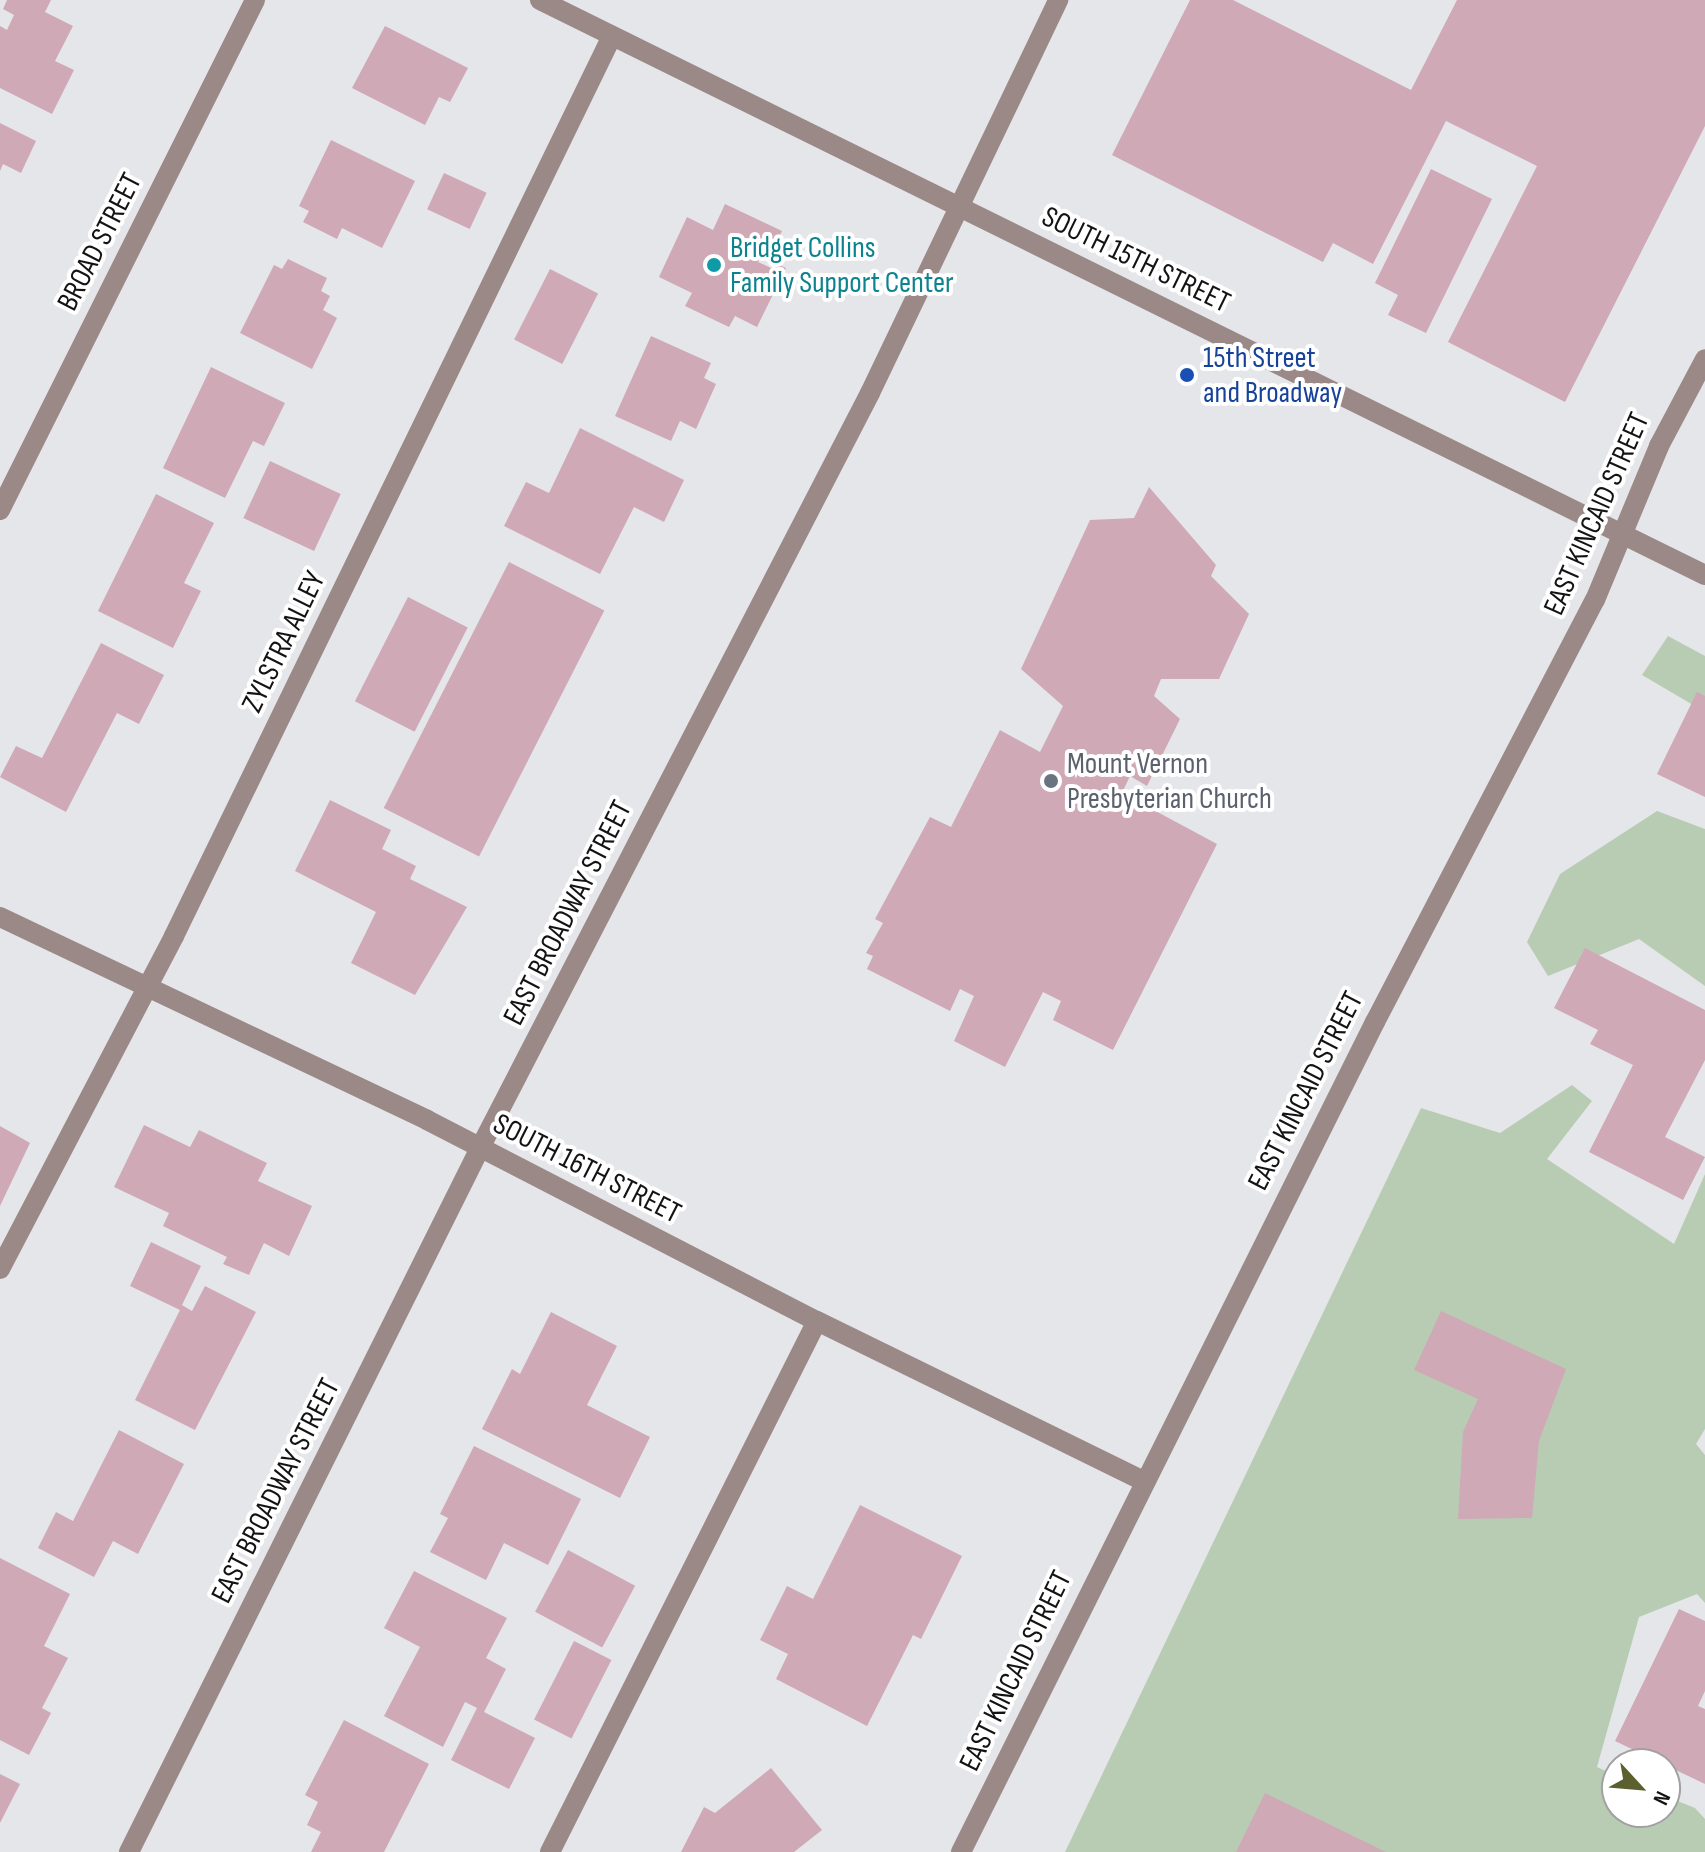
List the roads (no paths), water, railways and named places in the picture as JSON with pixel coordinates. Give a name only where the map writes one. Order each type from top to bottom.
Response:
[{"type":"street","name":"BROAD STREET","points":[[0,510],[255,0]]},
{"type":"street","name":"SOUTH 15TH STREET","points":[[540,0],[1705,575]]},
{"type":"street","name":"EAST BROADWAY STREET","points":[[129,1852],[480,1148],[870,393],[1058,0]]},
{"type":"street","name":"ZYLSTRA ALLEY","points":[[0,1269],[147,987],[612,36]]},
{"type":"street","name":"EAST KINCAID STREET","points":[[961,1852],[1143,1481],[1595,600],[1659,446],[1705,359]]},
{"type":"street","name":"SOUTH 16TH STREET","points":[[0,917],[480,1148],[817,1321],[1143,1481]]},
{"type":"street","points":[[550,1852],[817,1321]]},
{"type":"place","name":"Bridget Collins Family Support Center","points":[[714,265]]},
{"type":"place","name":"15th Street and Broadway","points":[[1187,375]]},
{"type":"place","name":"Mount Vernon Presbyterian Church","points":[[1051,781]]}]
